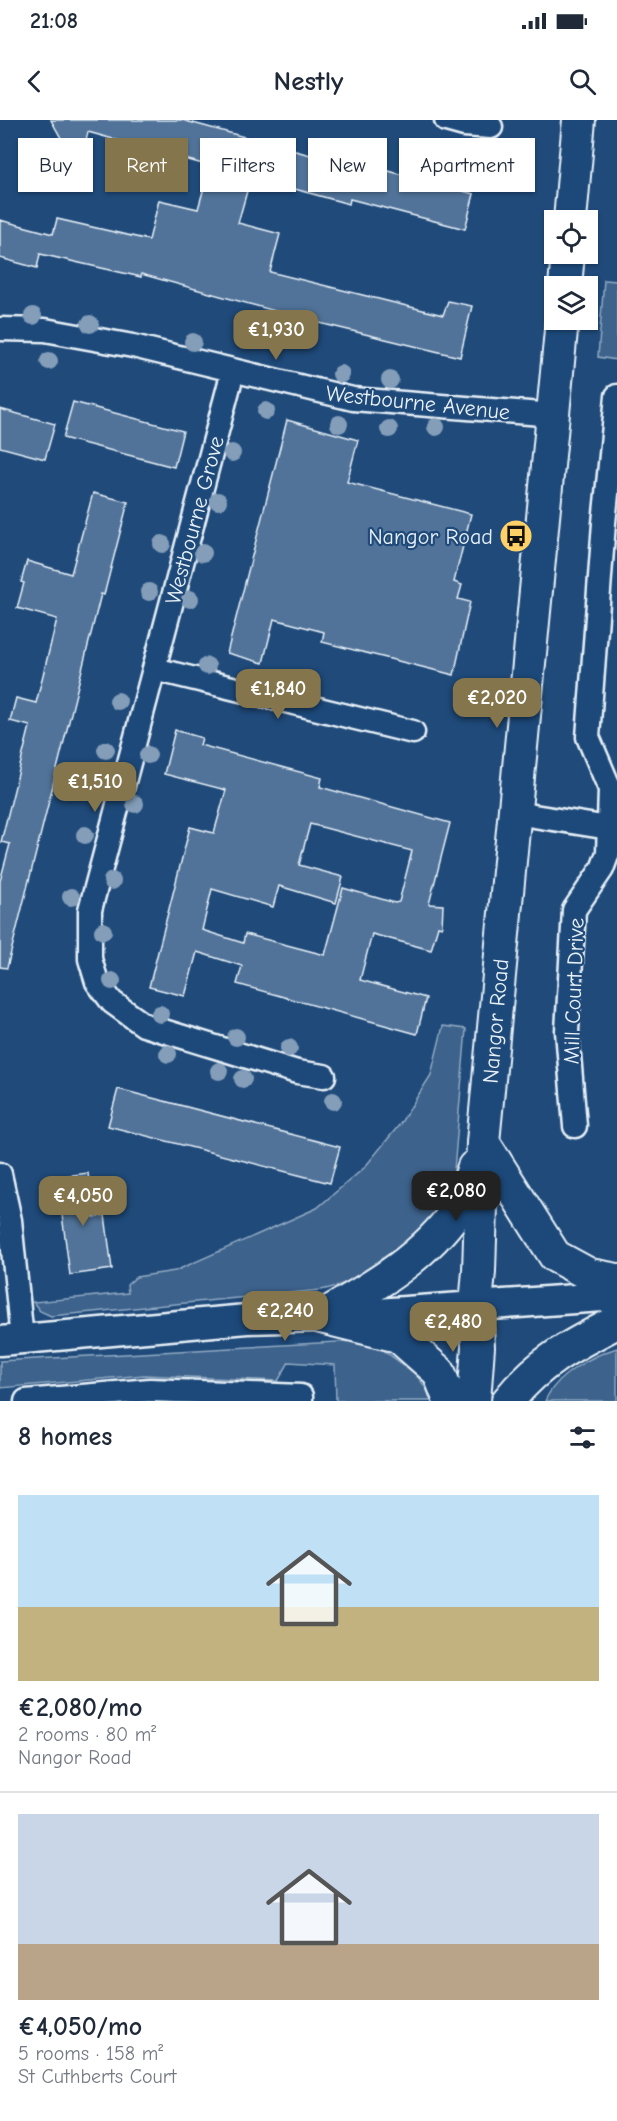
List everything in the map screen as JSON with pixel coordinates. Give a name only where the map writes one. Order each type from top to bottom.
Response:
[{"type":"main road","points":[[571,210],[579,120]]},
{"type":"main road","name":"Nangor Road","points":[[474,1401],[478,1347],[476,1305],[483,1142],[561,330]]},
{"type":"main road","points":[[483,1142],[555,1256],[590,1275],[617,1280]]},
{"type":"main road","points":[[321,1317],[380,1283],[421,1252],[459,1209],[483,1142]]},
{"type":"main road","points":[[321,1317],[398,1336],[439,1372],[450,1401]]},
{"type":"main road","points":[[508,1401],[560,1350],[617,1322]]},
{"type":"street","points":[[446,120],[464,125],[491,127]]},
{"type":"street","name":"Westbourne Avenue","points":[[0,330],[45,330],[133,346],[353,399],[554,415]]},
{"type":"street","name":"Westbourne Grove","points":[[233,371],[90,910],[90,959],[98,982],[112,1002],[144,1025],[297,1072],[324,1076]]},
{"type":"street","name":"Mill Court Drive","points":[[575,1126],[567,1031],[574,910],[602,869],[608,853],[609,789],[588,737],[601,555],[617,396]]},
{"type":"street","points":[[154,669],[413,732]]},
{"type":"street","points":[[515,813],[609,828]]},
{"type":"street","points":[[0,1174],[10,1220],[11,1340],[247,1319],[321,1317],[617,1296]]},
{"type":"street","points":[[26,1401],[150,1390],[301,1396],[301,1401]]},
{"type":"shaded area","points":[[604,280],[617,281],[617,360],[598,357]]},
{"type":"shaded area","points":[[443,1026],[466,1029],[451,1187],[442,1208],[429,1225],[386,1260],[353,1279],[321,1290],[51,1316],[40,1311],[33,1302],[128,1293],[127,1285],[136,1277],[175,1271],[317,1208],[364,1168],[400,1124],[431,1075]]},
{"type":"shaded area","points":[[373,1340],[421,1380],[431,1401],[336,1401],[335,1365],[289,1362],[278,1381],[144,1375],[0,1388],[0,1361]]},
{"type":"shaded area","points":[[617,1348],[617,1401],[545,1401],[557,1383],[575,1368],[596,1356]]},
{"type":"building","points":[[51,120],[182,120],[248,138],[200,138],[200,163],[188,160],[188,138],[110,138],[88,132],[87,138],[61,138]]},
{"type":"building","points":[[296,151],[308,154],[308,192],[387,192],[387,171],[399,174],[399,192],[467,192],[474,194],[465,229],[350,199],[349,204],[296,189]]},
{"type":"building","points":[[203,192],[247,192],[238,223],[280,234],[270,272],[443,315],[448,301],[472,306],[460,357],[311,321],[141,274],[141,277],[40,254],[37,268],[0,258],[0,220],[53,234],[57,219],[149,240],[159,200],[198,209]]},
{"type":"building","points":[[73,402],[183,431],[174,467],[63,438]]},
{"type":"building","points":[[0,409],[55,424],[45,459],[0,447]]},
{"type":"building","points":[[287,420],[358,440],[347,482],[471,514],[454,582],[462,585],[458,599],[470,602],[454,675],[322,642],[324,632],[274,619],[263,663],[227,653]]},
{"type":"building","points":[[93,493],[128,502],[104,595],[101,594],[7,968],[0,967],[0,881],[10,844],[1,842],[30,726],[10,721],[16,698],[36,703],[57,619],[17,608],[24,583],[21,582],[27,561],[71,574]]},
{"type":"building","points":[[175,730],[202,738],[200,745],[322,778],[320,787],[450,823],[429,904],[443,905],[442,927],[438,926],[431,950],[372,934],[360,980],[426,998],[417,1034],[237,984],[242,966],[197,952],[185,996],[149,987],[190,827],[214,833],[226,790],[164,774]],"holes":[[[310,824],[412,851],[399,902],[395,903],[343,888],[325,955],[245,934],[243,943],[202,930],[212,889],[273,907],[279,886],[336,903],[343,877],[299,865]]]},
{"type":"building","points":[[118,1089],[340,1147],[330,1183],[108,1126]]},
{"type":"building","points":[[88,1173],[94,1217],[105,1215],[112,1269],[70,1275],[57,1177]]},
{"type":"place","name":"Nangor Road","points":[[516,536]]}]
